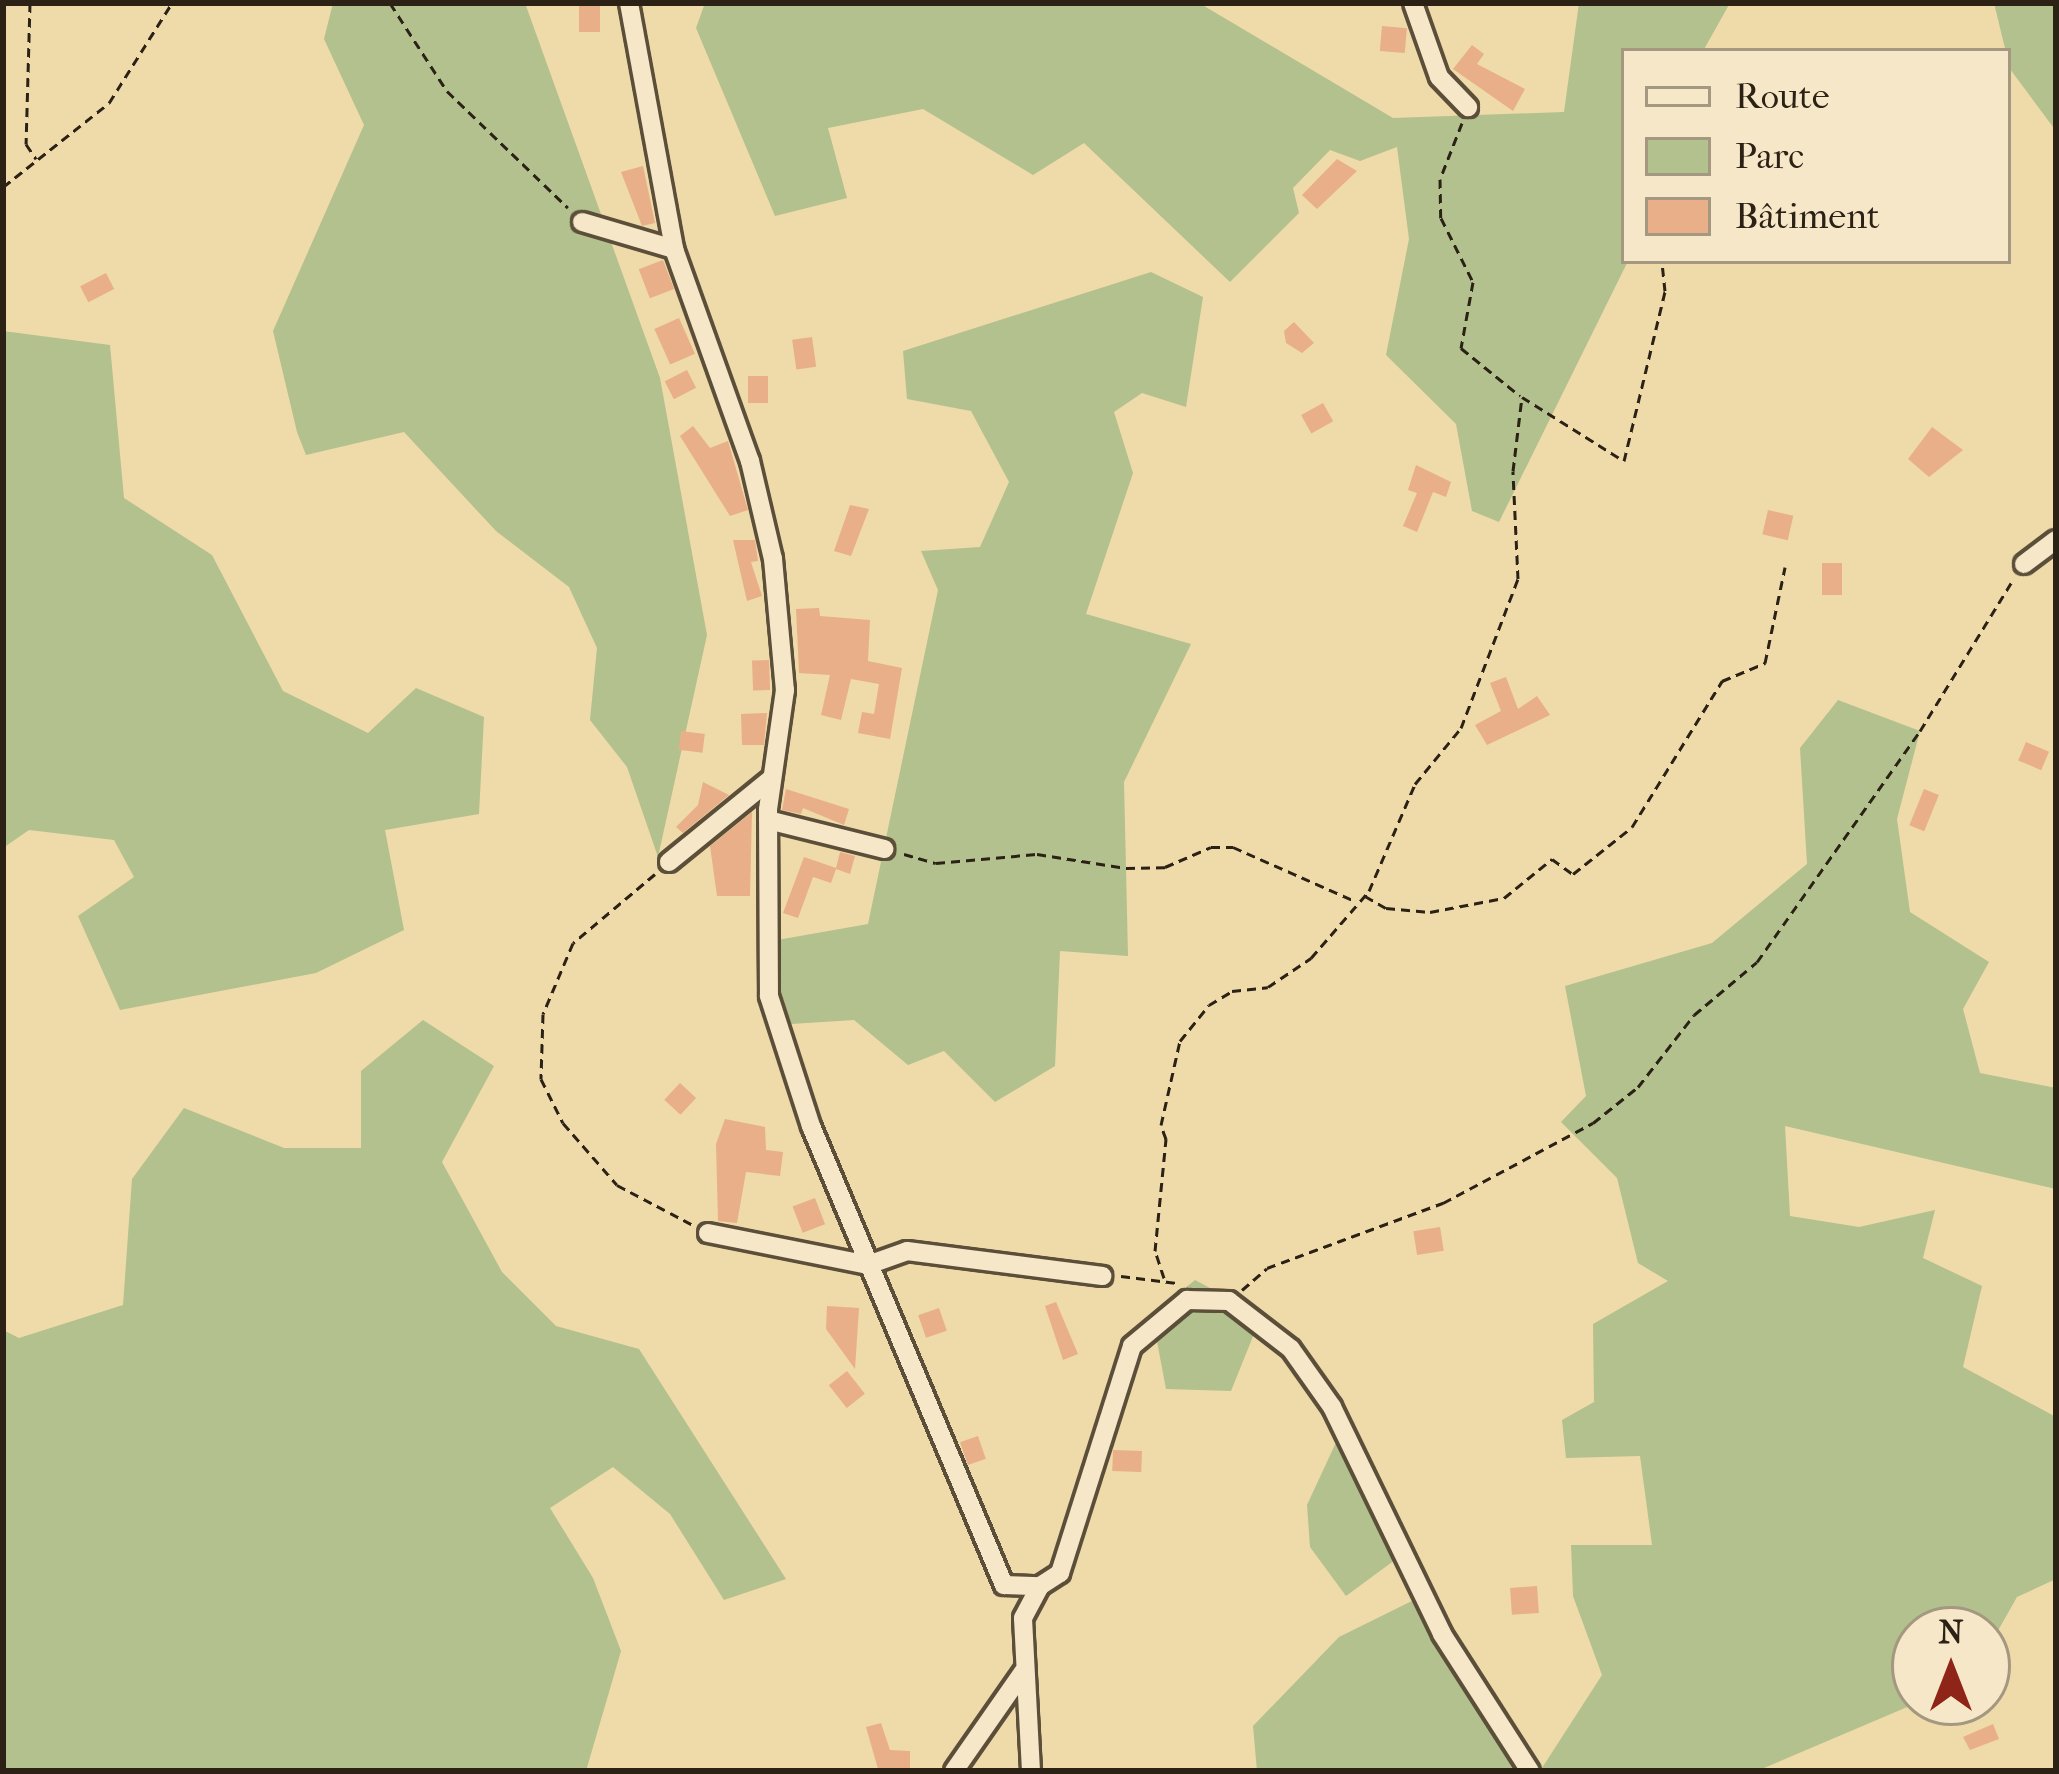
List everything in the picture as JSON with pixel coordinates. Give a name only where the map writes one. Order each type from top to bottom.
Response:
[{"type":"street","points":[[629,3],[674,248],[750,461],[773,560],[784,690],[768,820],[769,996],[868,1265],[1004,1585],[1040,1586]]},
{"type":"street","points":[[1413,3],[1439,77],[1468,106]]},
{"type":"street","points":[[582,222],[674,248]]},
{"type":"street","points":[[2024,564],[2056,540]]},
{"type":"street","points":[[669,862],[772,778]]},
{"type":"street","points":[[768,820],[884,849]]},
{"type":"street","points":[[708,1233],[868,1265],[907,1251],[1102,1276]]},
{"type":"street","points":[[1031,1771],[1023,1618],[1040,1586],[1060,1573],[1132,1346],[1163,1313],[1205,1296],[1229,1301],[1291,1349],[1332,1407],[1442,1634],[1530,1771]]},
{"type":"street","points":[[954,1771],[1023,1672]]},
{"type":"path","points":[[30,3],[26,144],[37,160]]},
{"type":"path","points":[[3,187],[110,103],[172,3]]},
{"type":"path","points":[[390,3],[447,91],[582,222]]},
{"type":"path","points":[[1468,106],[1440,179],[1441,218],[1473,282],[1461,348],[1522,397],[1624,461],[1666,291],[1662,264]]},
{"type":"path","points":[[1164,1278],[1155,1251],[1166,1160],[1161,1125],[1180,1041],[1209,1005],[1232,991],[1268,987],[1311,958],[1364,896],[1415,784],[1461,728],[1518,579],[1514,471],[1522,397]]},
{"type":"path","points":[[1229,1301],[1267,1268],[1443,1203],[1593,1123],[1638,1087],[1694,1015],[1757,962],[1920,731],[2024,564]]},
{"type":"path","points":[[1364,896],[1386,908],[1430,911],[1504,898],[1552,860],[1573,874],[1644,812],[1722,681],[1765,664],[1784,567]]},
{"type":"path","points":[[884,849],[936,863],[1037,854],[1126,868],[1165,867],[1211,847],[1233,847],[1357,902]]},
{"type":"path","points":[[669,862],[573,944],[543,1014],[541,1079],[563,1123],[616,1185],[708,1233]]},
{"type":"path","points":[[1102,1276],[1164,1278],[1205,1296]]},
{"type":"green space","points":[[333,3],[525,3],[660,378],[707,635],[658,857],[627,767],[590,720],[597,648],[569,587],[496,531],[404,432],[306,455],[297,432],[273,331],[364,125],[324,39]]},
{"type":"green space","points":[[705,3],[1199,3],[1393,118],[1564,112],[1579,3],[1730,3],[1705,48],[1621,48],[1621,264],[1627,264],[1499,522],[1472,511],[1456,424],[1386,355],[1409,239],[1397,147],[1360,161],[1330,150],[1293,188],[1299,213],[1230,282],[1084,143],[1033,175],[923,109],[828,128],[847,198],[775,216],[696,28]]},
{"type":"green space","points":[[1994,3],[2056,3],[2056,131],[2011,70],[2011,48],[2005,48]]},
{"type":"green space","points":[[1151,272],[1203,297],[1186,407],[1142,393],[1114,412],[1133,473],[1086,614],[1191,644],[1124,782],[1128,956],[1060,951],[1055,1066],[995,1102],[944,1051],[908,1065],[854,1020],[791,1024],[766,942],[868,924],[938,590],[921,551],[980,547],[1009,482],[971,411],[907,399],[903,351]]},
{"type":"green space","points":[[3,331],[110,345],[124,498],[212,555],[283,691],[368,733],[416,688],[484,717],[479,814],[385,830],[404,930],[316,973],[120,1010],[78,916],[134,877],[114,840],[29,830],[3,848]]},
{"type":"green space","points":[[1838,700],[1920,731],[1897,819],[1910,912],[1989,962],[1963,1009],[1980,1073],[2056,1088],[2056,1189],[1785,1126],[1790,1216],[1859,1227],[1935,1210],[1923,1258],[1982,1286],[1963,1367],[2056,1417],[2056,1579],[2017,1597],[2011,1608],[1891,1606],[1891,1714],[1757,1771],[1540,1771],[1602,1675],[1573,1596],[1571,1545],[1652,1545],[1640,1456],[1566,1458],[1562,1420],[1594,1402],[1593,1324],[1668,1281],[1638,1263],[1617,1178],[1561,1122],[1586,1096],[1565,986],[1712,943],[1807,864],[1800,748]]},
{"type":"green space","points":[[423,1020],[494,1066],[442,1162],[502,1272],[556,1326],[639,1349],[786,1579],[724,1600],[670,1514],[613,1467],[550,1508],[593,1578],[621,1651],[586,1771],[3,1771],[3,1330],[19,1338],[123,1305],[132,1179],[184,1108],[284,1148],[361,1148],[361,1071]]},
{"type":"green space","points":[[1195,1280],[1270,1320],[1254,1334],[1231,1391],[1166,1389],[1152,1315]]},
{"type":"green space","points":[[1345,1423],[1403,1554],[1346,1596],[1310,1547],[1307,1505]]},
{"type":"green space","points":[[1424,1595],[1530,1771],[1257,1771],[1253,1726],[1339,1637]]},
{"type":"building","points":[[579,3],[600,3],[600,32],[579,32]]},
{"type":"building","points":[[1382,26],[1407,28],[1405,53],[1380,51]]},
{"type":"building","points":[[1472,45],[1484,54],[1477,64],[1525,89],[1513,111],[1453,69]]},
{"type":"building","points":[[1337,159],[1357,171],[1317,209],[1302,195]]},
{"type":"building","points":[[643,166],[655,223],[642,226],[621,172]]},
{"type":"building","points":[[663,260],[674,289],[650,298],[639,269]]},
{"type":"building","points":[[106,273],[114,289],[88,302],[80,286]]},
{"type":"building","points":[[679,318],[695,354],[670,365],[654,329]]},
{"type":"building","points":[[1294,322],[1314,343],[1302,353],[1286,343],[1284,331]]},
{"type":"building","points":[[812,337],[816,367],[796,369],[792,340]]},
{"type":"building","points":[[687,370],[696,388],[674,399],[665,381]]},
{"type":"building","points":[[748,376],[768,376],[768,403],[748,403]]},
{"type":"building","points":[[1323,403],[1333,421],[1311,433],[1301,415]]},
{"type":"building","points":[[693,426],[710,448],[728,441],[748,510],[730,516],[680,436]]},
{"type":"building","points":[[1932,427],[1963,450],[1929,477],[1908,459]]},
{"type":"building","points":[[1416,465],[1451,482],[1446,497],[1433,492],[1417,532],[1403,526],[1417,493],[1408,490]]},
{"type":"building","points":[[850,505],[869,509],[851,556],[834,551]]},
{"type":"building","points":[[1768,510],[1793,516],[1788,540],[1762,534]]},
{"type":"building","points":[[733,540],[755,540],[758,561],[751,562],[762,596],[747,601]]},
{"type":"building","points":[[1822,563],[1842,563],[1842,595],[1822,595]]},
{"type":"building","points":[[819,608],[820,616],[870,620],[868,661],[902,668],[890,739],[858,733],[862,712],[874,714],[879,684],[851,679],[841,720],[821,715],[830,675],[799,673],[796,609]]},
{"type":"building","points":[[769,660],[770,690],[753,691],[752,661]]},
{"type":"building","points":[[1506,677],[1518,709],[1537,696],[1550,715],[1487,745],[1475,725],[1501,711],[1490,683]]},
{"type":"building","points":[[767,713],[764,745],[742,745],[741,714]]},
{"type":"building","points":[[681,731],[705,734],[703,753],[679,750]]},
{"type":"building","points":[[2026,742],[2049,752],[2041,770],[2018,760]]},
{"type":"building","points":[[703,782],[729,795],[683,833],[676,827],[698,805]]},
{"type":"building","points":[[786,789],[849,809],[844,825],[803,808],[801,814],[782,810]]},
{"type":"building","points":[[1924,789],[1939,795],[1924,831],[1909,825]]},
{"type":"building","points":[[752,812],[750,896],[717,896],[710,846]]},
{"type":"building","points":[[840,852],[855,856],[850,874],[836,869],[831,883],[813,877],[798,918],[783,913],[804,857],[836,868]]},
{"type":"building","points":[[680,1083],[696,1098],[680,1115],[664,1100]]},
{"type":"building","points":[[725,1119],[765,1127],[766,1150],[783,1152],[780,1176],[746,1172],[737,1223],[718,1221],[716,1144]]},
{"type":"building","points":[[815,1198],[825,1224],[803,1233],[793,1207]]},
{"type":"building","points":[[1440,1227],[1444,1251],[1417,1255],[1413,1231]]},
{"type":"building","points":[[1056,1302],[1078,1354],[1063,1360],[1045,1306]]},
{"type":"building","points":[[827,1306],[859,1308],[855,1369],[826,1329]]},
{"type":"building","points":[[939,1308],[947,1331],[926,1338],[918,1315]]},
{"type":"building","points":[[847,1371],[865,1394],[847,1408],[829,1385]]},
{"type":"building","points":[[978,1436],[986,1459],[968,1465],[960,1442]]},
{"type":"building","points":[[1113,1450],[1142,1451],[1141,1472],[1112,1471]]},
{"type":"building","points":[[1537,1586],[1539,1613],[1512,1615],[1510,1588]]},
{"type":"building","points":[[881,1723],[890,1750],[910,1751],[910,1770],[878,1769],[866,1727]]},
{"type":"building","points":[[1994,1726],[1999,1739],[1970,1750],[1963,1737]]}]
